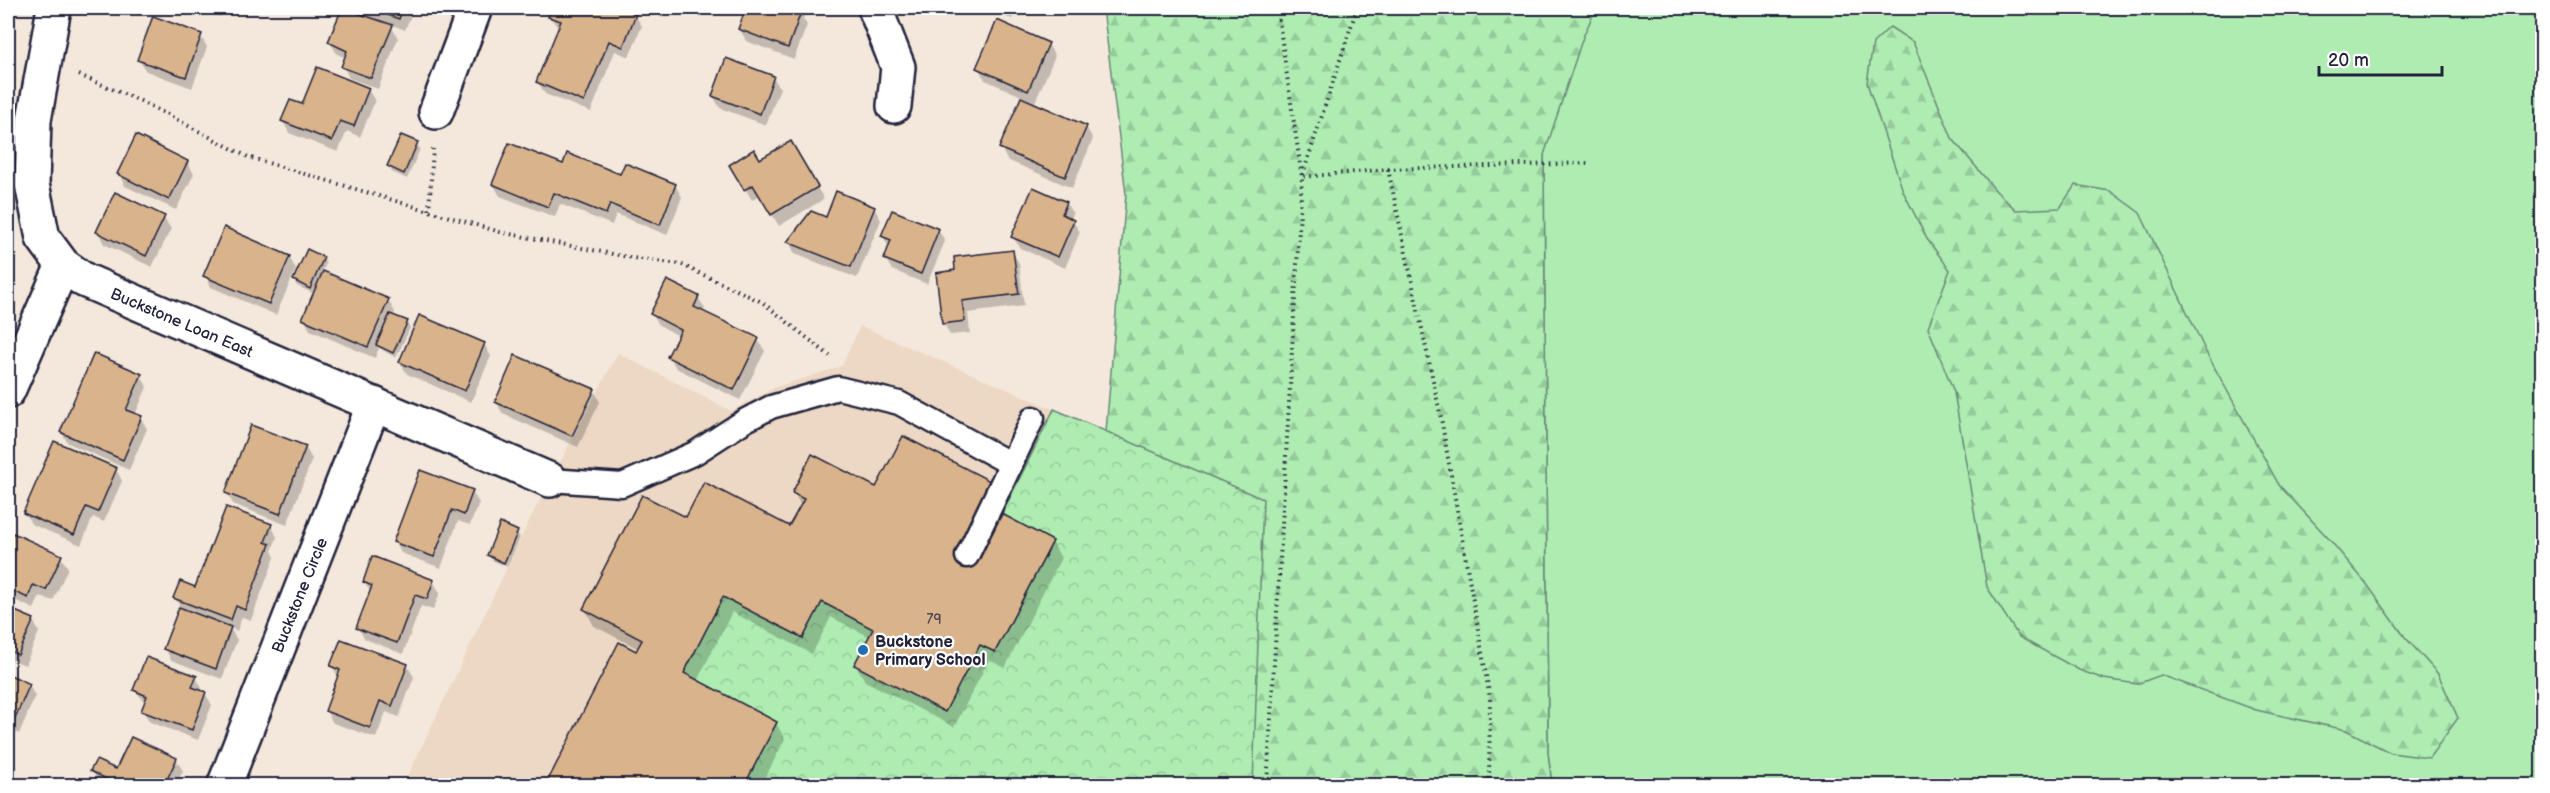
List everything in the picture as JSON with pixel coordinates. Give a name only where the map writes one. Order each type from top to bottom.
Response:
[{"type":"street","name":"Buckstone Loan East","points":[[52,8],[34,120],[32,184],[43,238],[63,265],[84,280],[550,480]]},
{"type":"street","points":[[436,112],[467,62],[475,8]]},
{"type":"street","points":[[875,8],[898,67],[894,106]]},
{"type":"street","points":[[8,391],[63,265]]},
{"type":"street","name":"Buckstone Circle","points":[[224,786],[374,404]]},
{"type":"lane","points":[[550,480],[622,485],[695,453],[746,420],[771,407],[838,388],[898,403],[1011,464]]},
{"type":"lane","points":[[967,556],[1034,418]]},
{"type":"path","points":[[1267,786],[1302,177],[1277,8]]},
{"type":"path","points":[[1302,177],[1357,8]]},
{"type":"path","points":[[43,60],[143,102],[248,157],[500,232],[633,258],[680,264],[762,302],[842,366],[838,388]]},
{"type":"path","points":[[429,210],[436,112]]},
{"type":"path","points":[[1302,177],[1388,169],[1590,163]]},
{"type":"path","points":[[1388,169],[1441,418],[1490,698],[1489,786]]},
{"type":"shaded area","name":"Buckstone Primary School","points":[[860,326],[1263,499],[1253,785],[403,786],[532,515],[618,353],[731,411],[776,387],[842,366]]},
{"type":"green space","points":[[1103,8],[1596,8],[1583,37],[1544,155],[1548,753],[1552,785],[1210,785],[1101,491],[1126,194]]},
{"type":"green space","points":[[1525,8],[2542,8],[2542,785],[1552,785],[1548,753],[1544,155]]},
{"type":"green space","points":[[1890,27],[1913,42],[1952,138],[1996,191],[2016,210],[2060,208],[2075,185],[2110,191],[2140,213],[2206,352],[2279,485],[2329,539],[2366,583],[2405,637],[2438,674],[2458,718],[2429,758],[2391,753],[2346,730],[2256,710],[2161,675],[2137,684],[2104,679],[2079,670],[2019,637],[1987,587],[1954,392],[1928,327],[1950,270],[1927,239],[1903,191],[1867,83],[1873,43]]},
{"type":"green space","points":[[1054,409],[1263,499],[1253,785],[744,785],[777,722],[684,673],[723,597],[803,638],[822,602],[873,629],[854,665],[980,645],[995,652],[1053,541],[1002,514]]},
{"type":"building","points":[[342,8],[393,25],[371,78],[341,67],[347,51],[328,42]]},
{"type":"building","points":[[369,8],[403,8],[399,19]]},
{"type":"building","points":[[552,8],[621,8],[636,14],[623,47],[609,41],[584,102],[536,82],[561,21],[548,17]]},
{"type":"building","points":[[746,8],[797,8],[796,11],[801,12],[788,48],[738,29]]},
{"type":"building","points":[[153,16],[202,34],[186,77],[137,60]]},
{"type":"building","points":[[997,20],[1049,43],[1028,91],[976,68]]},
{"type":"building","points":[[726,58],[774,76],[760,114],[712,96]]},
{"type":"building","points":[[317,67],[369,88],[354,126],[340,121],[332,141],[281,121],[290,100],[302,104]]},
{"type":"building","points":[[1021,97],[1087,126],[1065,177],[999,148]]},
{"type":"building","points":[[136,135],[188,161],[169,200],[117,174]]},
{"type":"building","points":[[401,135],[418,142],[404,174],[387,166]]},
{"type":"building","points":[[791,141],[818,187],[771,215],[753,185],[744,190],[729,165],[754,149],[760,159]]},
{"type":"building","points":[[509,143],[563,164],[567,153],[620,174],[625,163],[676,184],[660,225],[610,204],[606,214],[554,193],[548,207],[492,184]]},
{"type":"building","points":[[1033,187],[1067,202],[1062,214],[1074,220],[1058,257],[1011,237]]},
{"type":"building","points":[[836,191],[875,207],[851,267],[787,242],[811,211],[826,217]]},
{"type":"building","points":[[115,192],[165,216],[146,256],[96,232]]},
{"type":"building","points":[[892,210],[939,229],[921,274],[884,259],[891,240],[881,236]]},
{"type":"building","points":[[224,227],[290,256],[269,304],[203,276]]},
{"type":"building","points":[[307,249],[324,257],[310,289],[293,280]]},
{"type":"building","points":[[1013,250],[1019,294],[962,301],[965,321],[942,324],[936,273],[955,270],[954,257]]},
{"type":"building","points":[[323,271],[389,299],[368,347],[302,319]]},
{"type":"building","points":[[667,280],[699,296],[694,307],[759,338],[734,390],[667,357],[681,330],[650,314]]},
{"type":"building","points":[[390,314],[408,321],[393,353],[376,345]]},
{"type":"building","points":[[419,315],[485,343],[465,391],[399,362]]},
{"type":"building","points":[[94,353],[142,374],[126,410],[142,416],[123,460],[60,432]]},
{"type":"building","points":[[515,355],[595,389],[572,436],[495,402]]},
{"type":"building","points":[[251,425],[306,446],[280,514],[225,493]]},
{"type":"building","name":"Buckstone Primary School","points":[[903,436],[994,483],[958,552],[978,562],[1002,514],[1053,541],[995,652],[980,645],[945,712],[854,665],[873,629],[822,602],[803,638],[723,597],[684,673],[777,722],[744,786],[545,786],[619,642],[636,651],[642,640],[583,609],[642,495],[686,517],[704,482],[789,526],[804,499],[792,493],[812,454],[876,487]]},
{"type":"building","points":[[54,441],[117,468],[98,512],[86,507],[74,535],[23,513]]},
{"type":"building","points":[[420,470],[473,490],[464,515],[452,510],[434,557],[393,542]]},
{"type":"building","points":[[226,507],[272,524],[265,542],[270,544],[245,610],[236,606],[231,620],[173,598],[180,581],[195,587]]},
{"type":"building","points":[[500,523],[518,531],[504,563],[487,555]]},
{"type":"building","points":[[13,533],[62,555],[46,590],[33,585],[28,598],[8,589],[8,545]]},
{"type":"building","points":[[372,556],[434,580],[427,599],[415,595],[397,643],[356,628],[372,586],[363,582]]},
{"type":"building","points":[[179,607],[231,627],[216,669],[163,649]]},
{"type":"building","points":[[8,608],[34,619],[18,655],[8,650]]},
{"type":"building","points":[[341,639],[408,664],[392,706],[380,701],[370,728],[325,711],[340,670],[330,666]]},
{"type":"building","points":[[146,657],[197,676],[192,687],[206,692],[192,730],[141,711],[147,696],[133,690]]},
{"type":"building","points":[[8,674],[30,684],[13,723],[8,721]]},
{"type":"building","points":[[131,737],[177,758],[164,786],[121,786],[90,771],[96,760],[116,769]]},
{"type":"place","name":"Buckstone Primary School","points":[[863,650]]}]
